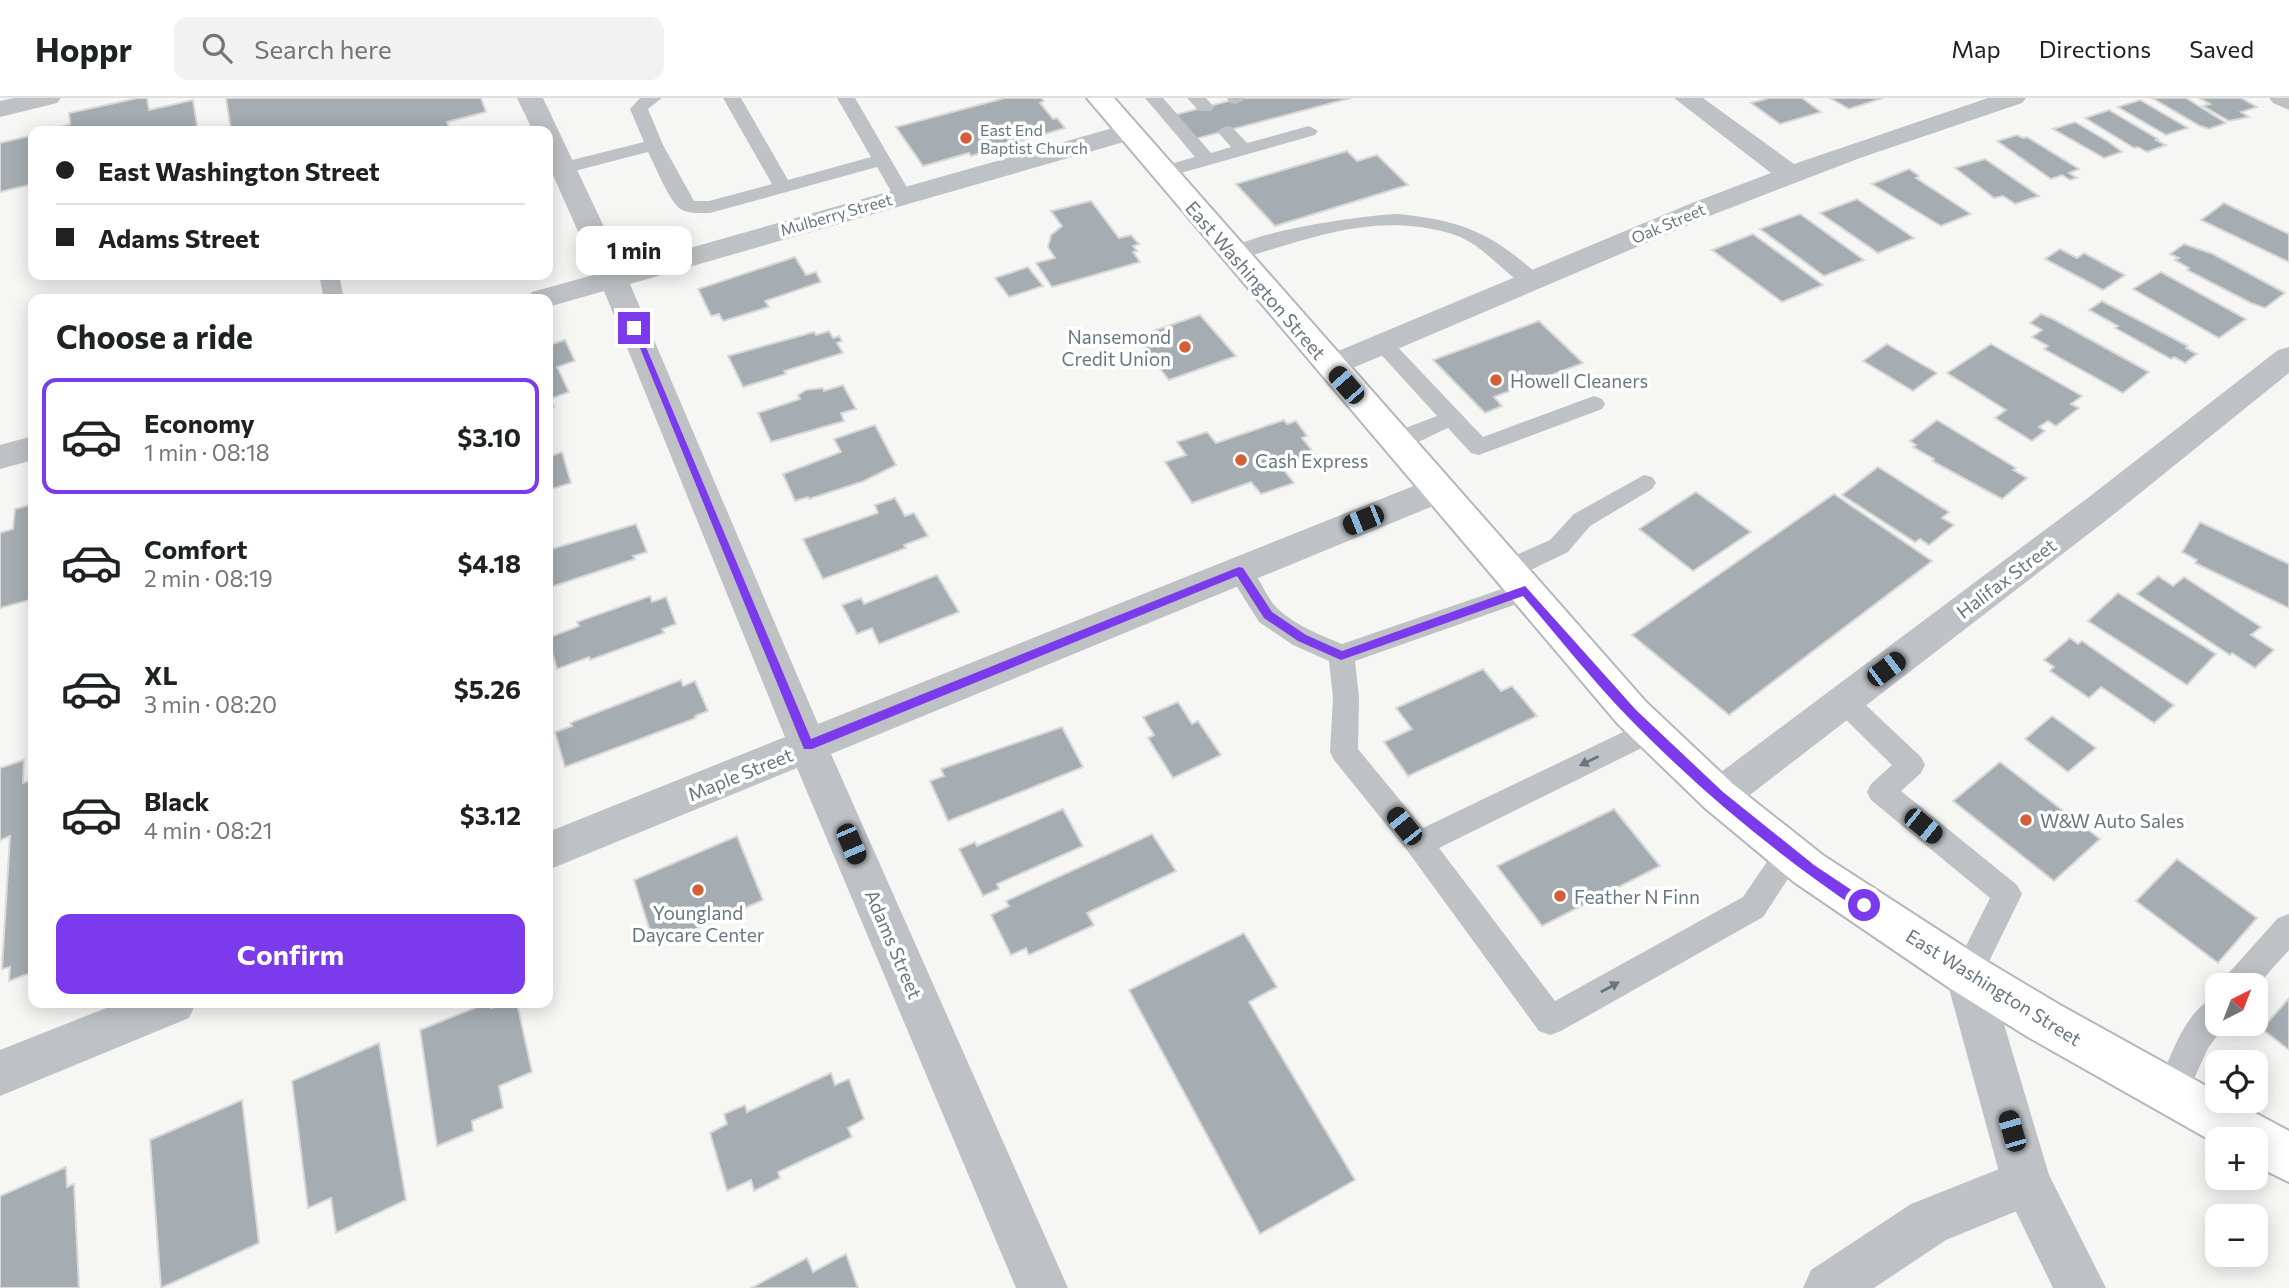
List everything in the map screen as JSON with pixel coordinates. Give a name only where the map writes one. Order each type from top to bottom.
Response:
[{"type":"main road","name":"East Washington Street","points":[[1113,108],[1163,172],[1632,713],[1719,796],[1809,869],[1967,974],[2044,1021],[2289,1158]]},
{"type":"street","points":[[2,110],[48,98]]},
{"type":"street","name":"Adams Street","points":[[530,98],[543,126]]},
{"type":"street","points":[[1687,98],[1791,175]]},
{"type":"street","name":"Oak Street","points":[[1330,366],[1791,175],[2013,98]]},
{"type":"street","points":[[2282,98],[2289,102]]},
{"type":"street","name":"Mulberry Street","points":[[553,296],[903,195],[1113,108]]},
{"type":"street","name":"Adams Street","points":[[553,147],[613,278],[808,746],[1042,1288]]},
{"type":"street","name":"Halifax Street","points":[[1719,796],[2101,506],[2289,357]]},
{"type":"street","points":[[0,457],[28,449]]},
{"type":"street","name":"Maple Street","points":[[553,849],[1438,490]]},
{"type":"street","points":[[1967,974],[2027,1183],[2080,1288]]},
{"type":"street","points":[[0,1073],[161,1008]]},
{"type":"street","points":[[1829,1288],[1929,1222],[2027,1183]]},
{"type":"lane","points":[[653,98],[639,109],[684,203],[690,206],[710,207],[882,160]]},
{"type":"lane","points":[[732,98],[783,187]]},
{"type":"lane","points":[[1154,98],[1206,159]]},
{"type":"lane","points":[[851,99],[903,195]]},
{"type":"lane","points":[[1163,172],[1308,131],[1291,114]]},
{"type":"lane","points":[[1259,122],[1277,139]]},
{"type":"lane","points":[[1226,131],[1243,149]]},
{"type":"lane","points":[[553,143],[654,145]]},
{"type":"lane","points":[[1234,254],[1280,238],[1341,223],[1409,220],[1455,228],[1500,252],[1532,281]]},
{"type":"lane","points":[[1383,344],[1479,447],[1594,404]]},
{"type":"lane","points":[[1395,441],[1452,418]]},
{"type":"lane","points":[[1239,571],[1268,615],[1302,638],[1341,655],[1516,580],[1559,546],[1582,520],[1644,482]]},
{"type":"lane","points":[[1341,655],[1346,698],[1344,752],[1419,844],[1550,1020],[1753,907],[1789,853]]},
{"type":"lane","points":[[1844,701],[1911,765],[1881,792],[2007,894],[1967,974]]},
{"type":"lane","points":[[1419,844],[1651,732]]},
{"type":"lane","points":[[2249,973],[2289,929]]},
{"type":"lane","points":[[2172,1092],[2197,1037],[2205,1027]]},
{"type":"building","points":[[138,98],[147,98],[149,110],[193,100],[197,126],[63,126],[70,124],[69,113]]},
{"type":"building","points":[[226,98],[481,98],[486,112],[447,122],[448,126],[230,126]]},
{"type":"building","name":"East End Baptist Church","points":[[1005,98],[1041,98],[1044,101],[1040,103],[1053,119],[1057,118],[1065,128],[971,156],[969,153],[923,166],[896,127]]},
{"type":"building","points":[[1240,98],[1351,98],[1195,139],[1174,115]]},
{"type":"building","points":[[1769,98],[1802,98],[1821,112],[1780,124],[1751,103]]},
{"type":"building","points":[[1830,98],[1883,98],[1849,109]]},
{"type":"building","points":[[2152,98],[2186,98],[2226,123],[2209,129],[2200,126]]},
{"type":"building","points":[[2199,98],[2241,98],[2257,107],[2241,112],[2249,117],[2229,121],[2203,106],[2210,104]]},
{"type":"building","points":[[2140,100],[2188,128],[2166,135],[2118,107]]},
{"type":"building","points":[[2109,110],[2166,145],[2147,152],[2138,147],[2134,148],[2085,118]]},
{"type":"building","points":[[2075,122],[2122,152],[2104,158],[2053,129]]},
{"type":"building","points":[[2017,135],[2027,137],[2079,169],[2069,173],[2077,178],[2070,180],[2062,175],[2051,179],[1997,141]]},
{"type":"building","points":[[28,136],[28,185],[0,192],[0,143]]},
{"type":"building","points":[[1347,151],[1357,161],[1377,155],[1408,185],[1275,226],[1236,184]]},
{"type":"building","points":[[1985,159],[2039,196],[2015,204],[2003,196],[1994,198],[1955,168]]},
{"type":"building","points":[[1909,169],[1919,176],[1916,178],[1971,214],[1941,226],[1872,184]]},
{"type":"building","points":[[1857,199],[1914,238],[1878,253],[1820,213]]},
{"type":"building","points":[[1091,201],[1119,238],[1131,235],[1139,244],[1133,246],[1137,251],[1133,252],[1140,262],[1052,287],[1036,263],[1055,258],[1048,247],[1051,235],[1062,226],[1051,211]]},
{"type":"building","points":[[2224,203],[2289,234],[2289,262],[2201,220]]},
{"type":"building","points":[[1800,214],[1864,260],[1824,276],[1760,229]]},
{"type":"building","points":[[1753,234],[1823,285],[1782,302],[1712,250]]},
{"type":"building","points":[[2184,244],[2213,254],[2285,293],[2265,308],[2251,303],[2187,270],[2189,268],[2175,260],[2179,258],[2170,254]]},
{"type":"building","points":[[2060,249],[2077,258],[2084,253],[2125,275],[2103,290],[2045,259]]},
{"type":"building","points":[[795,257],[806,275],[816,272],[821,282],[765,301],[769,307],[723,321],[719,314],[711,316],[698,289]]},
{"type":"building","points":[[1028,267],[1043,286],[1009,297],[995,278]]},
{"type":"building","points":[[2161,272],[2246,319],[2219,338],[2133,289]]},
{"type":"building","points":[[2102,301],[2188,346],[2186,348],[2197,354],[2185,363],[2174,357],[2171,359],[2115,328],[2118,326],[2089,310]]},
{"type":"building","points":[[2041,314],[2149,372],[2123,393],[2044,349],[2048,346],[2032,337],[2042,330],[2030,323]]},
{"type":"building","name":"Nansemond Credit Union","points":[[1200,315],[1236,356],[1169,380],[1135,337]]},
{"type":"building","name":"Howell Cleaners","points":[[1539,321],[1583,363],[1494,397],[1502,406],[1485,413],[1433,360]]},
{"type":"building","points":[[829,331],[833,338],[839,336],[842,341],[837,343],[843,353],[743,387],[728,356],[814,332],[816,335]]},
{"type":"building","points":[[565,340],[575,361],[557,367],[569,392],[553,398],[553,344]]},
{"type":"building","points":[[1887,344],[1937,373],[1913,391],[1863,361]]},
{"type":"building","points":[[1991,344],[2082,396],[2071,404],[2079,408],[2056,426],[2048,421],[2039,427],[2045,431],[2032,441],[1995,418],[2006,410],[1947,373]]},
{"type":"building","points":[[843,385],[856,409],[841,413],[844,421],[771,442],[758,413],[800,399],[798,395],[806,390],[823,388],[824,391]]},
{"type":"building","name":"Cash Express","points":[[1284,420],[1287,424],[1296,421],[1307,436],[1302,438],[1317,457],[1283,469],[1294,483],[1261,494],[1251,482],[1192,503],[1165,462],[1186,455],[1177,442],[1207,432],[1216,443]]},
{"type":"building","points":[[1937,420],[2016,468],[2013,470],[2027,478],[2002,499],[1932,461],[1934,459],[1913,447],[1916,445],[1910,441]]},
{"type":"building","points":[[875,425],[896,465],[864,481],[795,501],[783,474],[841,452],[834,439]]},
{"type":"building","points":[[562,452],[571,483],[553,488],[553,455]]},
{"type":"building","points":[[1878,467],[1949,512],[1942,518],[1954,525],[1929,545],[1920,539],[1915,542],[1842,495]]},
{"type":"building","points":[[1696,492],[1751,532],[1693,571],[1639,529]]},
{"type":"building","points":[[1834,494],[1932,561],[1729,715],[1632,635]]},
{"type":"building","points":[[895,498],[905,516],[914,513],[928,536],[904,545],[906,548],[823,579],[803,539],[878,513],[875,505]]},
{"type":"building","points":[[28,505],[28,600],[0,608],[0,533],[13,529],[15,509]]},
{"type":"building","points":[[2200,522],[2289,564],[2289,608],[2195,563],[2197,560],[2182,552]]},
{"type":"building","points":[[636,524],[647,552],[633,556],[635,559],[553,586],[553,549]]},
{"type":"building","points":[[937,575],[959,612],[879,644],[872,628],[857,634],[842,605],[861,598],[864,604]]},
{"type":"building","points":[[2158,576],[2173,586],[2184,577],[2261,627],[2251,635],[2274,650],[2255,668],[2232,653],[2230,655],[2137,594]]},
{"type":"building","points":[[2118,593],[2216,654],[2187,685],[2088,621]]},
{"type":"building","points":[[650,596],[652,602],[666,597],[676,624],[662,629],[664,633],[557,669],[553,655],[553,636],[579,626],[577,622]]},
{"type":"building","points":[[2070,638],[2078,644],[2082,641],[2174,705],[2154,723],[2101,687],[2089,698],[2050,671],[2054,667],[2044,660]]},
{"type":"building","points":[[1483,669],[1501,691],[1512,686],[1537,716],[1408,776],[1384,742],[1412,729],[1396,708]]},
{"type":"building","points":[[681,680],[683,686],[695,681],[708,711],[695,716],[696,718],[565,767],[555,732],[572,726],[570,723]]},
{"type":"building","points":[[1178,702],[1192,724],[1198,721],[1221,755],[1173,778],[1148,738],[1154,735],[1143,717]]},
{"type":"building","points":[[2052,716],[2096,748],[2068,772],[2025,739]]},
{"type":"building","points":[[1062,727],[1083,767],[948,821],[930,781],[944,776],[941,769]]},
{"type":"building","points":[[24,760],[23,783],[28,782],[28,974],[9,981],[10,967],[2,969],[10,836],[0,840],[0,768]]},
{"type":"building","name":"W&W Auto Sales","points":[[2000,762],[2100,839],[2054,881],[1953,801]]},
{"type":"building","points":[[1063,809],[1083,846],[997,884],[999,889],[983,896],[959,849],[975,842],[977,846]]},
{"type":"building","name":"Feather N Finn","points":[[1614,809],[1660,866],[1542,926],[1497,866]]},
{"type":"building","points":[[1152,834],[1176,871],[1087,913],[1094,925],[1029,955],[1026,948],[1011,955],[991,915],[1009,906],[1006,901]]},
{"type":"building","name":"Youngland Daycare Center","points":[[737,836],[763,900],[655,947],[634,880]]},
{"type":"building","points":[[2177,859],[2257,918],[2218,963],[2136,901]]},
{"type":"building","points":[[1244,933],[1277,987],[1249,1002],[1355,1180],[1260,1234],[1129,990]]},
{"type":"building","points":[[2289,998],[2289,1050],[2268,1034],[2268,1022]]},
{"type":"building","points":[[475,1008],[518,1008],[532,1072],[499,1086],[503,1108],[472,1121],[473,1131],[437,1146],[420,1030]]},
{"type":"building","points":[[379,1043],[406,1200],[336,1233],[331,1198],[308,1208],[292,1081]]},
{"type":"building","points":[[831,1073],[835,1085],[849,1079],[864,1119],[848,1128],[852,1137],[778,1172],[780,1178],[754,1191],[751,1180],[727,1191],[710,1133],[727,1124],[724,1114],[745,1105],[747,1112]]},
{"type":"building","points":[[242,1100],[259,1243],[161,1288],[150,1140]]},
{"type":"building","points":[[66,1167],[67,1187],[74,1184],[79,1288],[0,1288],[0,1196]]},
{"type":"building","points":[[846,1254],[858,1288],[751,1288],[807,1258],[813,1272]]},
{"type":"place","name":"East End Baptist Church","points":[[966,138]]},
{"type":"place","name":"Nansemond Credit Union","points":[[1185,347]]},
{"type":"place","name":"Howell Cleaners","points":[[1496,380]]},
{"type":"place","name":"Cash Express","points":[[1241,460]]},
{"type":"place","name":"W&W Auto Sales","points":[[2026,820]]},
{"type":"place","name":"Youngland Daycare Center","points":[[698,890]]},
{"type":"place","name":"Feather N Finn","points":[[1560,896]]},
{"type":"route","points":[[634,328],[808,746],[1239,571],[1268,615],[1302,638],[1341,655],[1525,591],[1632,713],[1719,796],[1809,869],[1864,905]]}]
